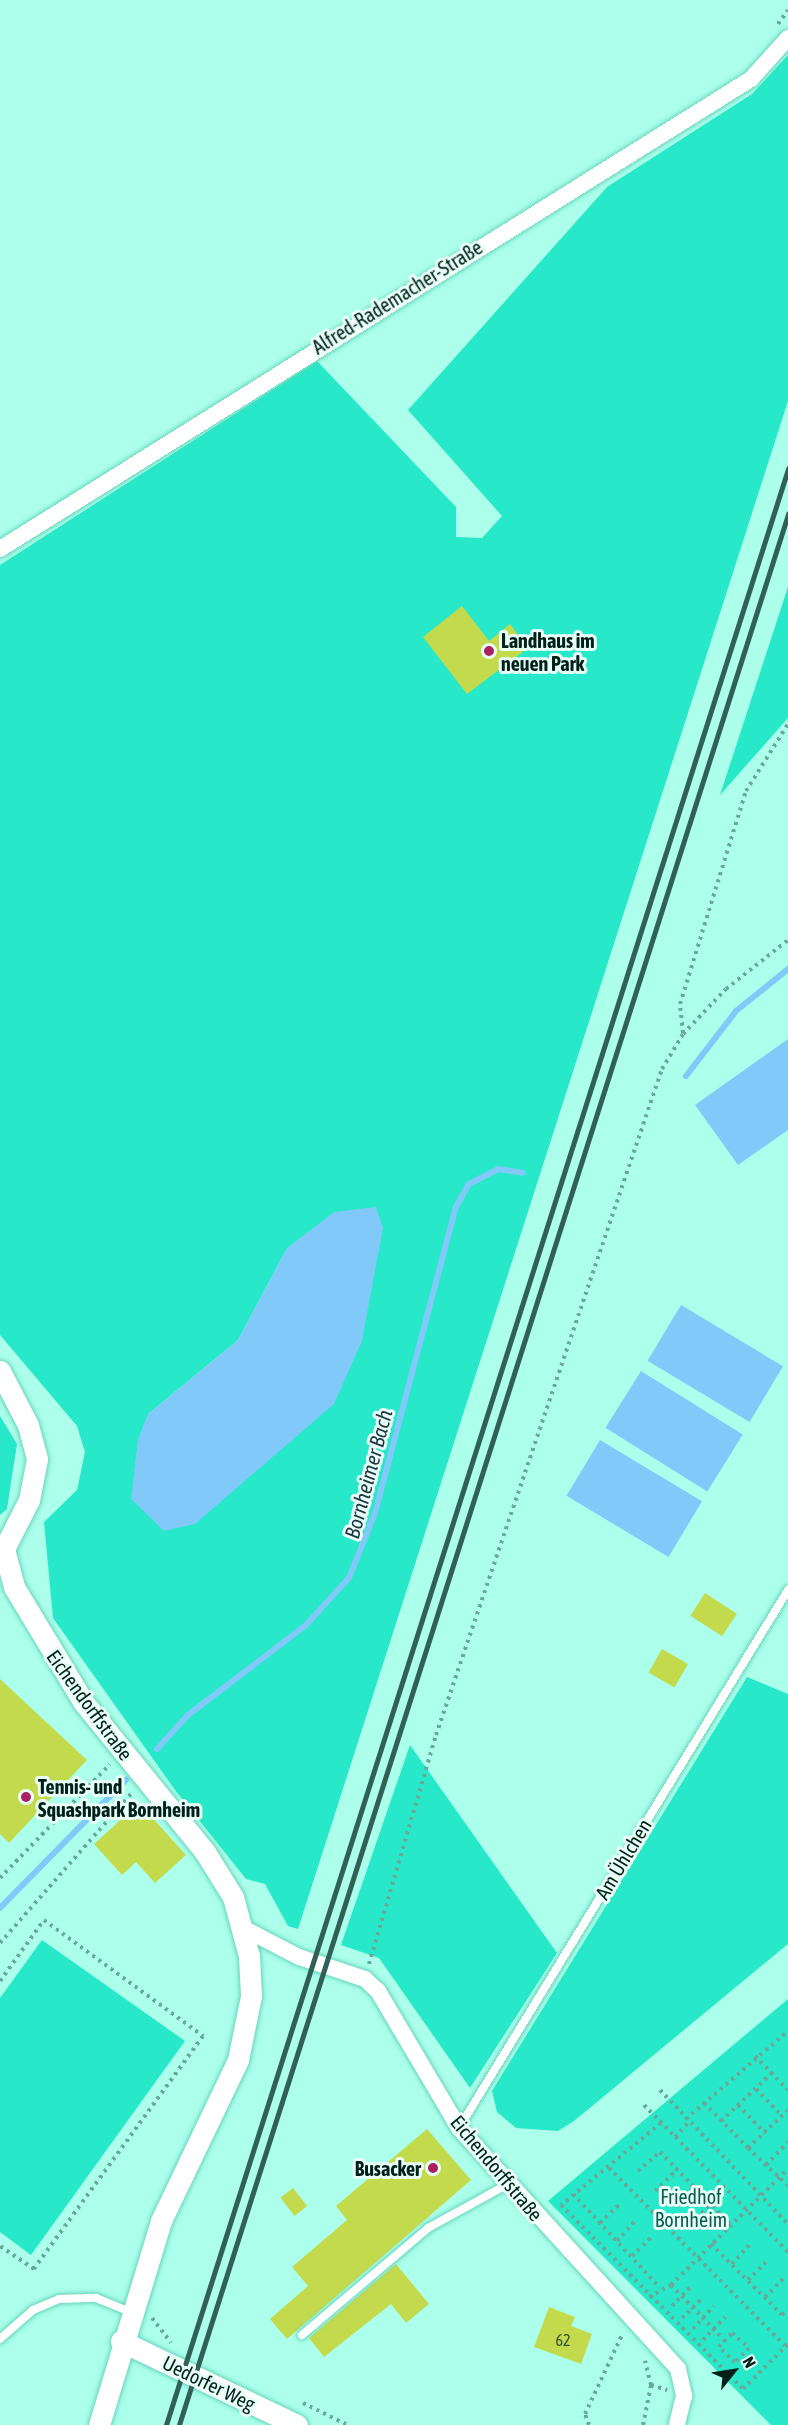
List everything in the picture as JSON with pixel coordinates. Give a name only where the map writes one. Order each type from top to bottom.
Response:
[{"type":"street","name":"Alfred-Rademacher-Straße","points":[[0,549],[752,79],[788,38]]},
{"type":"street","points":[[0,1371],[28,1425],[37,1459],[29,1500],[8,1536],[3,1564]]},
{"type":"street","name":"Eichendorffstraße","points":[[3,1564],[50,1651],[122,1752],[205,1852],[233,1897],[243,1929],[251,1996],[238,2060],[161,2221],[121,2341],[99,2425]]},
{"type":"street","points":[[243,1929],[299,1957],[365,1979]]},
{"type":"street","name":"Eichendorffstraße","points":[[365,1979],[378,1991],[459,2128],[678,2368],[684,2396],[677,2425]]},
{"type":"street","name":"Uedorfer Weg","points":[[121,2341],[297,2425]]},
{"type":"lane","name":"Am Ühlchen","points":[[459,2128],[788,1590]]},
{"type":"lane","points":[[302,2335],[428,2228],[508,2184]]},
{"type":"lane","points":[[0,2339],[33,2310],[59,2299],[96,2298],[130,2312]]},
{"type":"path","points":[[683,1034],[680,1004],[746,791],[788,724]]},
{"type":"path","points":[[365,1979],[436,1735],[662,1069],[683,1034],[726,989],[788,940]]},
{"type":"path","points":[[0,1878],[122,1752]]},
{"type":"path","points":[[0,1942],[147,1782]]},
{"type":"path","points":[[0,1981],[44,1920],[203,2036],[34,2269],[0,2246]]},
{"type":"path","points":[[675,2137],[704,2103],[755,2056],[788,2031]]},
{"type":"path","points":[[755,2056],[788,2090]]},
{"type":"path","points":[[721,2121],[772,2073]]},
{"type":"path","points":[[756,2089],[782,2116]]},
{"type":"path","points":[[660,2090],[687,2121],[788,2224]]},
{"type":"path","points":[[704,2103],[788,2186]]},
{"type":"path","points":[[644,2105],[788,2252]]},
{"type":"path","points":[[738,2105],[765,2133]]},
{"type":"path","points":[[748,2148],[788,2110]]},
{"type":"path","points":[[609,2168],[787,2345],[743,2389],[649,2297],[561,2205],[609,2168],[661,2123]]},
{"type":"path","points":[[766,2165],[788,2142]]},
{"type":"path","points":[[638,2171],[660,2152],[731,2225]]},
{"type":"path","points":[[649,2297],[660,2288],[671,2284],[788,2169]]},
{"type":"path","points":[[655,2191],[677,2170]]},
{"type":"path","points":[[675,2207],[694,2187]]},
{"type":"path","points":[[573,2194],[660,2288]]},
{"type":"path","points":[[600,2223],[620,2204]]},
{"type":"path","points":[[691,2224],[710,2204]]},
{"type":"path","points":[[617,2241],[636,2220]]},
{"type":"path","points":[[632,2256],[653,2236]]},
{"type":"path","points":[[732,2264],[751,2243]]},
{"type":"path","points":[[711,2244],[783,2315],[788,2310]]},
{"type":"path","points":[[748,2280],[766,2262]]},
{"type":"path","points":[[765,2297],[784,2278]]},
{"type":"path","points":[[671,2284],[725,2341]]},
{"type":"path","points":[[672,2306],[693,2284]]},
{"type":"path","points":[[682,2318],[704,2297]]},
{"type":"path","points":[[693,2329],[714,2306]]},
{"type":"path","points":[[703,2340],[725,2317]]},
{"type":"path","points":[[589,2425],[585,2414],[624,2331],[629,2335]]},
{"type":"path","points":[[732,2333],[749,2348],[735,2362],[719,2347],[725,2341],[732,2333]]},
{"type":"path","points":[[643,2357],[651,2385],[643,2425]]},
{"type":"green space","points":[[788,55],[788,401],[298,1929],[288,1926],[265,1884],[246,1879],[175,1790],[53,1618],[44,1522],[77,1490],[85,1452],[77,1426],[0,1335],[0,565],[317,361],[456,507],[456,537],[482,538],[502,516],[408,410],[607,187],[752,94]],"holes":[[[287,1248],[164,1531],[148,1414],[238,1340]]]},
{"type":"green space","points":[[788,587],[788,718],[720,795]]},
{"type":"green space","points":[[0,1416],[17,1444],[7,1509],[0,1515]]},
{"type":"green space","points":[[747,1677],[788,1694],[788,1944],[574,2121],[558,2131],[516,2128],[497,2112],[492,2091]]},
{"type":"green space","points":[[410,1745],[557,1953],[470,2088],[379,1958],[341,1945]]},
{"type":"green space","points":[[42,1940],[185,2041],[31,2255],[0,2232],[0,1998]]},
{"type":"green space","name":"Friedhof Bornheim","points":[[788,1999],[788,2425],[771,2425],[548,2201]]},
{"type":"water","points":[[788,1039],[788,1130],[738,1165],[695,1105]]},
{"type":"water","points":[[376,1207],[383,1228],[362,1341],[334,1404],[195,1524],[164,1531],[131,1499],[138,1439],[148,1414],[238,1340],[287,1248],[334,1212]]},
{"type":"water","points":[[681,1305],[783,1366],[750,1422],[648,1361]]},
{"type":"water","points":[[641,1371],[743,1435],[707,1491],[605,1428]]},
{"type":"water","points":[[600,1440],[702,1501],[669,1557],[567,1496]]},
{"type":"building","name":"Landhaus im neuen Park","points":[[462,606],[489,641],[510,624],[528,648],[467,694],[423,637]]},
{"type":"building","points":[[705,1593],[737,1614],[722,1636],[690,1616]]},
{"type":"building","points":[[662,1649],[688,1664],[674,1687],[648,1672]]},
{"type":"building","name":"Tennis- und Squashpark Bornheim","points":[[0,1679],[87,1760],[9,1843],[0,1834]]},
{"type":"building","points":[[139,1803],[186,1855],[155,1883],[136,1862],[122,1875],[94,1844]]},
{"type":"building","points":[[427,2129],[471,2180],[287,2339],[270,2319],[308,2286],[292,2267],[347,2220],[336,2206]]},
{"type":"building","points":[[293,2188],[307,2206],[295,2216],[280,2198]]},
{"type":"building","points":[[396,2264],[429,2304],[406,2323],[391,2304],[324,2357],[309,2338]]},
{"type":"building","points":[[549,2307],[575,2317],[571,2326],[592,2334],[581,2364],[534,2347]]},
{"type":"waterway","name":"Bornheimer Bach","points":[[686,1076],[736,1011],[788,969]]},
{"type":"waterway","name":"Bornheimer Bach","points":[[157,1749],[188,1715],[305,1626],[349,1578],[375,1513],[456,1207],[469,1184],[498,1169],[523,1173]]},
{"type":"waterway","name":"Bornheimer Bach","points":[[0,1908],[126,1780]]},
{"type":"railway","points":[[166,2425],[788,469]]},
{"type":"railway","points":[[179,2425],[788,514]]},
{"type":"place","name":"Landhaus im neuen Park","points":[[489,651]]},
{"type":"place","name":"Tennis- und Squashpark Bornheim","points":[[26,1797]]},
{"type":"place","name":"Busacker","points":[[433,2168]]}]
